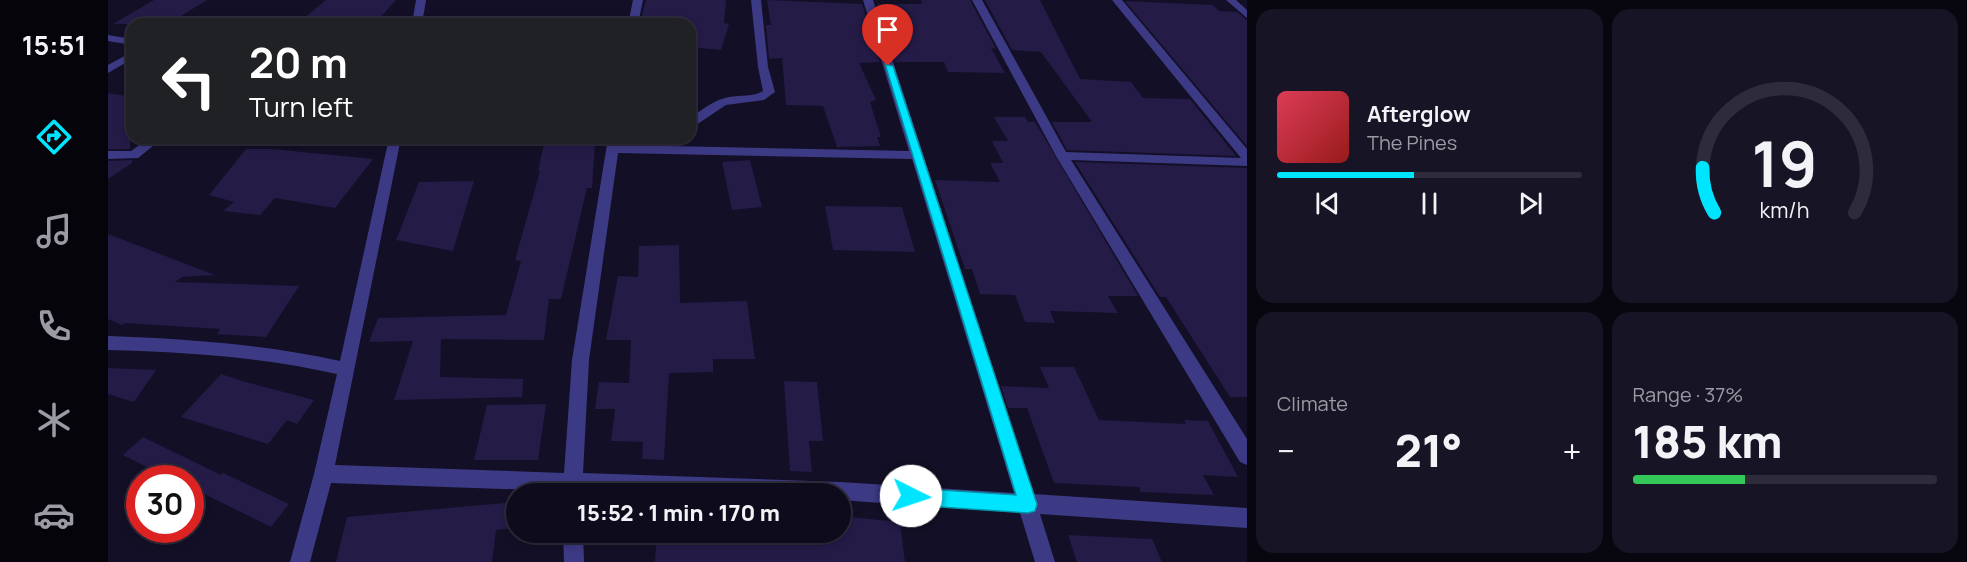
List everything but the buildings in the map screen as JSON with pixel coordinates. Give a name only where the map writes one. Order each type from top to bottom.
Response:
[{"type":"street","points":[[418,18],[421,0]]},
{"type":"street","points":[[634,18],[638,0]]},
{"type":"street","points":[[696,120],[708,109],[725,102],[762,98],[769,92],[769,84],[763,67],[756,0]]},
{"type":"street","points":[[868,0],[915,155],[1046,562]]},
{"type":"street","points":[[977,0],[1062,156],[1247,456]]},
{"type":"street","points":[[1117,0],[1247,157]]},
{"type":"street","points":[[1231,0],[1247,15]]},
{"type":"street","points":[[108,38],[126,41]]},
{"type":"street","points":[[108,70],[126,59]]},
{"type":"street","points":[[108,155],[134,155],[150,144]]},
{"type":"street","points":[[300,562],[324,474],[394,144]]},
{"type":"street","points":[[573,483],[580,369],[590,280],[613,144]]},
{"type":"street","points":[[678,144],[915,155]]},
{"type":"street","points":[[1062,156],[1247,162]]},
{"type":"street","points":[[108,343],[180,345],[267,352],[345,369]]},
{"type":"street","points":[[324,474],[506,484]]},
{"type":"street","points":[[851,492],[1247,518]]},
{"type":"street","points":[[573,543],[574,562]]},
{"type":"route","points":[[888,66],[1028,504],[911,496]]}]
